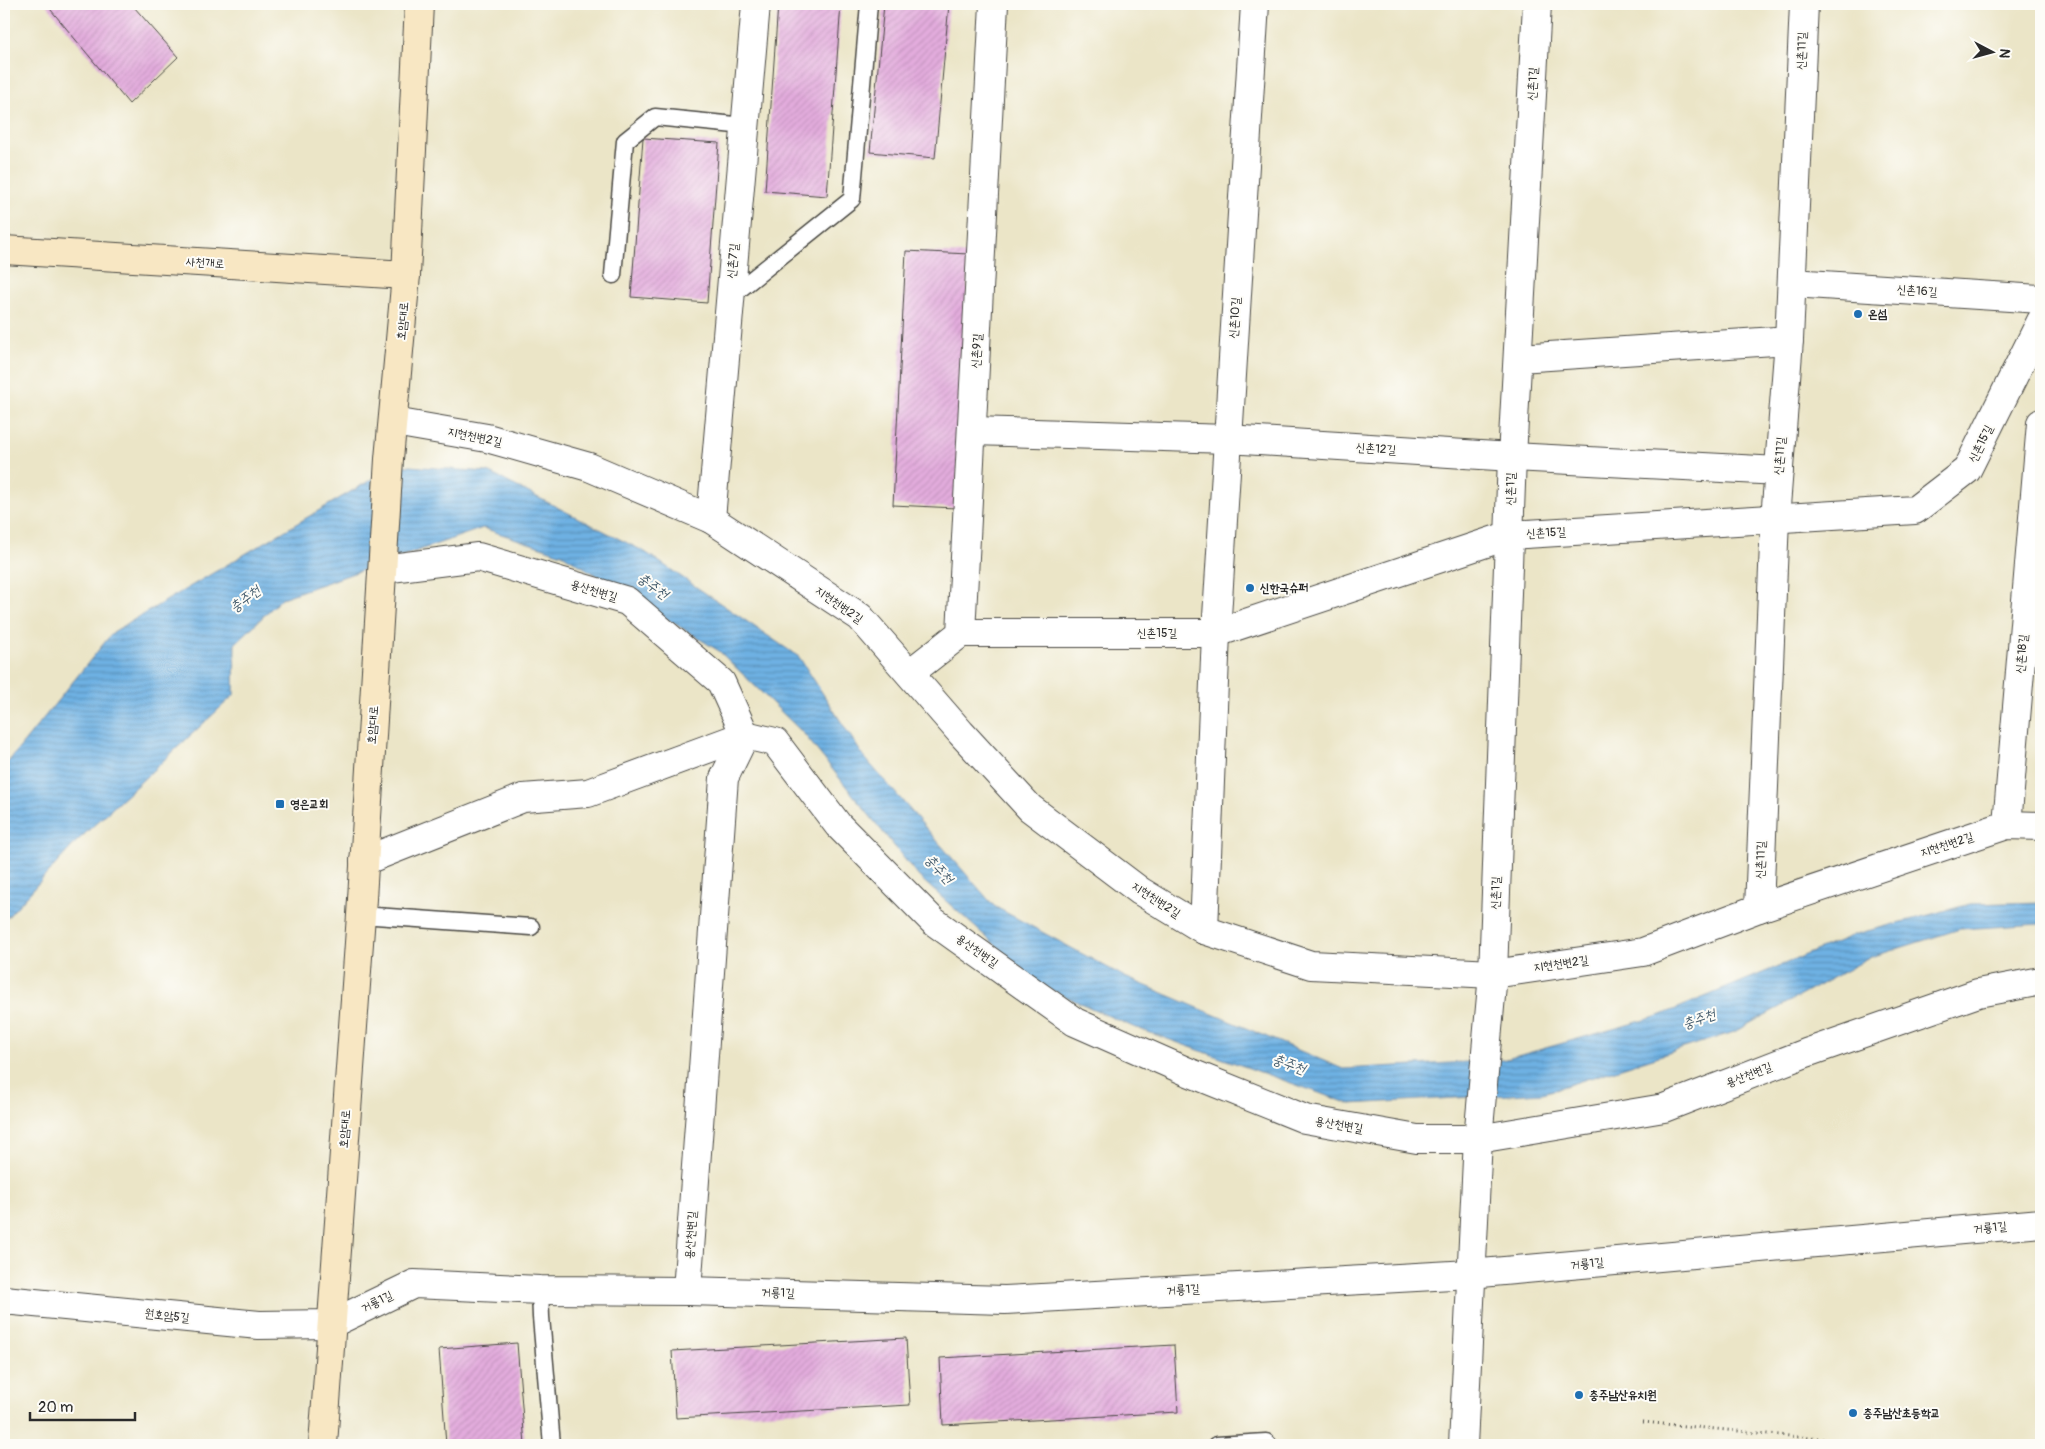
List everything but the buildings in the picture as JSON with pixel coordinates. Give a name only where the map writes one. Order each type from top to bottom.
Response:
[{"type":"street","name":"호암대로","points":[[324,1445],[361,915],[389,459],[394,422],[406,275],[419,4]]},
{"type":"street","name":"신촌7길","points":[[710,519],[756,4]]},
{"type":"street","name":"신촌9길","points":[[961,634],[994,4]]},
{"type":"street","name":"신촌10길","points":[[1204,930],[1216,633],[1255,4]]},
{"type":"street","name":"신촌1길","points":[[1463,1445],[1478,1140],[1493,974],[1512,457],[1537,4]]},
{"type":"street","name":"신촌11길","points":[[1759,908],[1775,519],[1790,340],[1804,4]]},
{"type":"street","name":"사천개로","points":[[4,250],[406,275]]},
{"type":"street","name":"신촌16길","points":[[1792,283],[2041,299]]},
{"type":"street","name":"신촌15길","points":[[961,634],[1216,633],[1510,535],[1915,510],[1967,470],[2041,321]]},
{"type":"street","points":[[1518,358],[1790,340]]},
{"type":"street","name":"지현천변2길","points":[[394,422],[487,438],[589,468],[710,519],[860,617],[1030,808],[1140,891],[1204,930],[1311,964],[1493,974],[1643,952],[1759,908],[2007,825],[2041,826]]},
{"type":"street","name":"신촌18길","points":[[2007,825],[2041,423]]},
{"type":"street","name":"신촌12길","points":[[973,430],[1228,439],[1512,457],[1779,471]]},
{"type":"street","name":"용산천변길","points":[[382,569],[478,557],[627,601],[722,682],[745,736],[724,778],[687,1290]]},
{"type":"street","points":[[910,673],[961,634]]},
{"type":"street","points":[[364,861],[523,798],[588,793],[745,736]]},
{"type":"street","name":"용산천변길","points":[[745,736],[775,742],[838,825],[933,920],[1075,1022],[1186,1071],[1305,1119],[1416,1139],[1478,1140],[1664,1108],[1806,1053],[1978,993],[2041,980]]},
{"type":"street","name":"거룡1길","points":[[331,1324],[414,1284],[540,1290],[687,1290],[1005,1300],[1470,1274],[2041,1223]]},
{"type":"street","name":"원호암5길","points":[[4,1300],[259,1325],[331,1324]]},
{"type":"lane","points":[[730,297],[852,199],[868,4]]},
{"type":"lane","points":[[612,275],[625,140],[655,117],[745,126]]},
{"type":"lane","points":[[361,915],[530,926]]},
{"type":"lane","points":[[540,1290],[552,1445]]},
{"type":"lane","points":[[1217,1445],[1266,1442],[1269,1445]]},
{"type":"path","points":[[1643,1422],[1884,1445]]},
{"type":"water","name":"충주천","points":[[396,465],[488,472],[645,552],[799,657],[864,757],[994,906],[1125,977],[1343,1069],[1503,1060],[1659,1016],[1856,934],[1970,904],[2041,902],[2041,924],[1960,929],[1871,957],[1734,1032],[1543,1093],[1350,1104],[1131,1026],[1040,985],[919,877],[804,734],[719,651],[562,554],[483,528],[282,598],[235,644],[234,695],[77,841],[4,921],[4,767],[113,632]]},
{"type":"place","name":"온섬","points":[[1858,314]]},
{"type":"place","name":"신한국슈퍼","points":[[1250,588]]},
{"type":"place","name":"영은교회","points":[[280,804]]},
{"type":"place","name":"충주남산유치원","points":[[1579,1395]]},
{"type":"place","name":"충주남산초등학교","points":[[1853,1413]]}]
